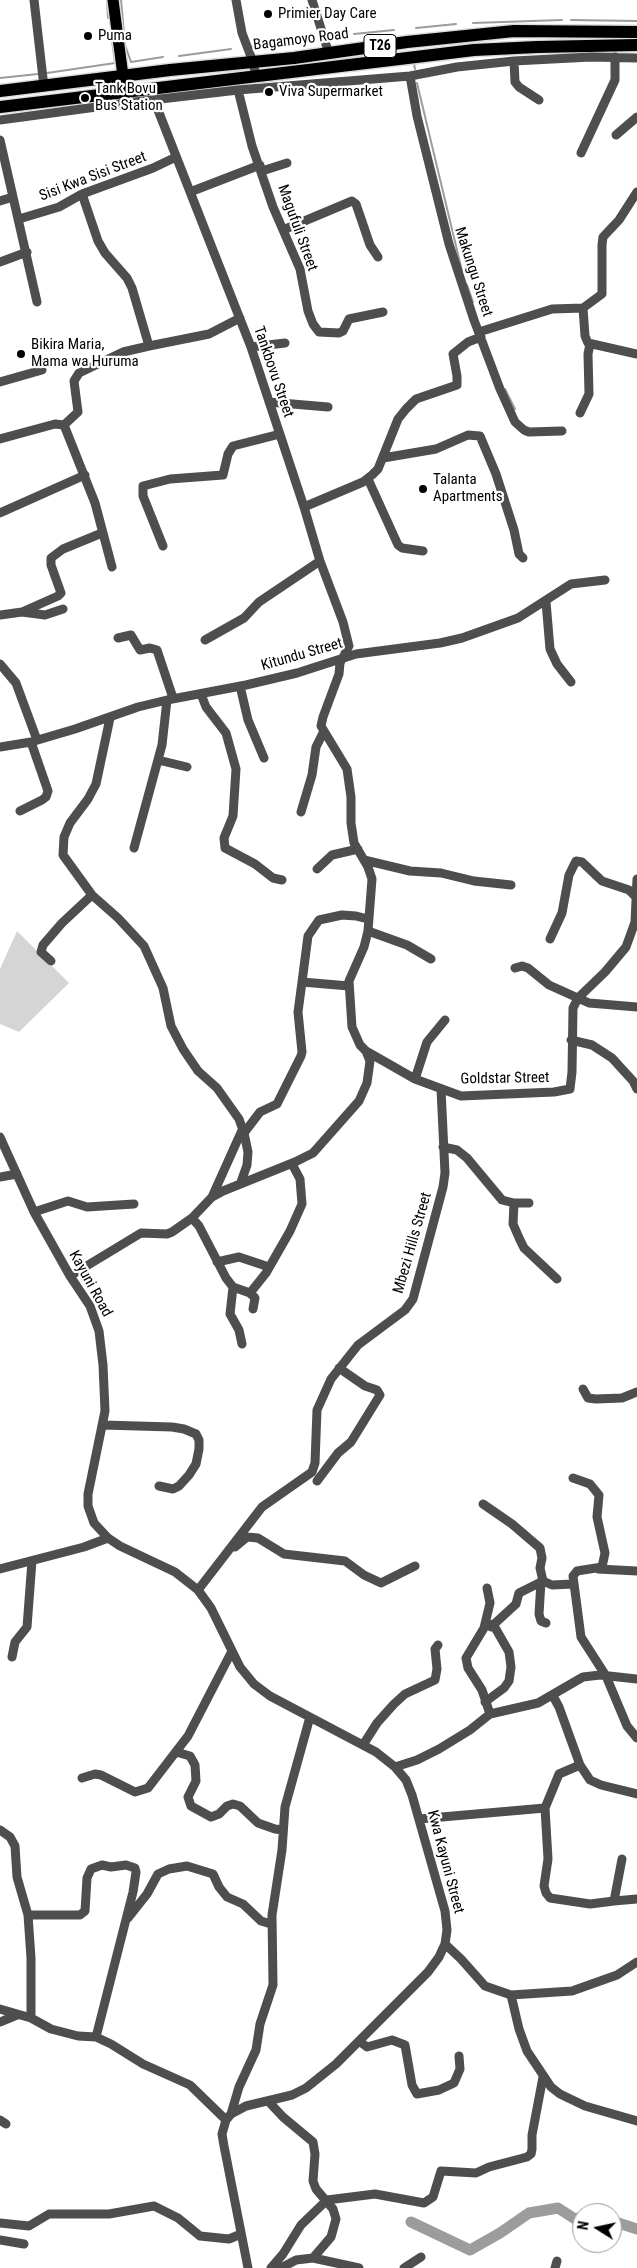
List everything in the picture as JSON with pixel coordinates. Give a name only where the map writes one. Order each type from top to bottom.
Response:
[{"type":"highway","name":"Bagamoyo Road","points":[[0,91],[514,31],[637,32]]},
{"type":"highway","name":"Bagamoyo Road","points":[[0,107],[126,91],[175,92],[256,76],[537,47],[637,45]]},
{"type":"main road","points":[[113,0],[126,91]]},
{"type":"street","points":[[34,0],[44,87]]},
{"type":"street","points":[[236,0],[242,33],[256,76]]},
{"type":"street","points":[[312,0],[329,54]]},
{"type":"street","points":[[0,120],[154,100],[175,92],[238,90],[410,76],[457,67],[514,61],[615,57],[637,58]]},
{"type":"street","points":[[581,153],[615,80],[615,57]]},
{"type":"street","points":[[514,61],[516,82],[519,87],[539,100]]},
{"type":"street","name":"Makungu Street","points":[[410,76],[416,116],[442,220],[497,382],[518,426],[529,432],[562,431]]},
{"type":"street","name":"Magufuli Street","points":[[238,90],[252,146],[297,262],[310,318],[316,330],[325,333],[339,333],[343,331],[349,319],[383,312]]},
{"type":"street","name":"Tankbovu Street","points":[[154,100],[251,347],[320,561],[344,622],[348,646],[344,657]]},
{"type":"street","points":[[616,135],[637,116]]},
{"type":"street","points":[[0,140],[37,302]]},
{"type":"street","name":"Sisi Kwa Sisi Street","points":[[19,219],[59,207],[82,194],[153,168],[176,157]]},
{"type":"street","points":[[190,192],[261,168],[287,163]]},
{"type":"street","points":[[304,507],[368,479],[378,469],[398,419],[406,409],[416,399],[457,385],[453,354],[468,342],[480,334],[552,309],[564,307],[583,308],[602,294],[603,237],[618,220],[637,192]]},
{"type":"street","points":[[82,194],[98,241],[105,253],[127,278],[132,288],[149,346]]},
{"type":"street","points":[[0,201],[13,197]]},
{"type":"street","points":[[283,230],[352,201],[356,204],[370,245],[378,257]]},
{"type":"street","points":[[0,262],[27,252]]},
{"type":"street","points":[[580,413],[590,394],[588,354],[590,344],[585,336],[583,308]]},
{"type":"street","points":[[0,439],[55,424],[64,425],[78,412],[74,381],[79,373],[123,352],[208,334],[240,318]]},
{"type":"street","points":[[251,347],[285,343]]},
{"type":"street","points":[[590,344],[637,354]]},
{"type":"street","points":[[0,382],[42,370]]},
{"type":"street","points":[[269,402],[328,407]]},
{"type":"street","points":[[64,425],[85,476],[112,567]]},
{"type":"street","points":[[163,546],[143,496],[143,486],[170,479],[224,475],[228,454],[232,446],[280,434]]},
{"type":"street","points":[[383,458],[436,449],[468,435],[480,436],[496,474],[514,530],[519,554],[523,558]]},
{"type":"street","points":[[0,513],[85,476]]},
{"type":"street","points":[[368,479],[398,545],[402,548],[423,551]]},
{"type":"street","points":[[0,615],[22,612],[48,602],[61,594],[51,565],[52,558],[63,549],[102,533]]},
{"type":"street","points":[[205,640],[244,618],[259,602],[320,561]]},
{"type":"street","name":"Kitundu Street","points":[[0,747],[34,741],[110,718],[138,707],[190,694],[201,694],[240,686],[297,672],[344,657],[462,638],[497,628],[518,618],[546,602],[561,588],[571,584],[605,580]]},
{"type":"street","points":[[546,602],[550,649],[556,664],[570,682]]},
{"type":"street","points":[[22,612],[45,615],[64,609]]},
{"type":"street","points":[[118,638],[131,636],[140,650],[150,648],[157,650],[170,699],[158,760],[134,848]]},
{"type":"street","points":[[301,812],[312,775],[316,746],[324,731],[322,722],[337,680],[340,663],[344,657]]},
{"type":"street","points":[[0,664],[16,683],[48,790],[46,797],[33,811],[20,812]]},
{"type":"street","points":[[240,686],[248,720],[264,758]]},
{"type":"street","points":[[201,694],[206,707],[226,733],[236,768],[233,816],[224,838],[226,848],[255,864],[273,878],[282,880]]},
{"type":"street","points":[[110,718],[96,784],[88,799],[70,823],[64,837],[65,859],[92,895],[118,918],[144,946],[163,988],[171,1026],[178,1041],[198,1071],[211,1081],[223,1095],[243,1130],[248,1160],[241,1182]]},
{"type":"street","name":"Goldstar Street","points":[[324,731],[346,769],[351,797],[351,823],[354,843],[372,879],[368,931],[364,947],[351,973],[349,986],[352,1027],[356,1038],[366,1051],[415,1079],[465,1096],[570,1089],[573,1008],[578,998]]},
{"type":"street","points":[[158,760],[187,767]]},
{"type":"street","points":[[317,869],[332,855],[358,849]]},
{"type":"street","points":[[364,860],[410,871],[441,873],[474,881],[511,885]]},
{"type":"street","points":[[550,939],[562,913],[571,869],[576,861],[582,862],[602,881],[630,890],[636,896]]},
{"type":"street","points":[[578,998],[617,958],[634,934],[637,879]]},
{"type":"street","points":[[51,961],[41,952],[43,945],[62,923],[92,895]]},
{"type":"street","points":[[70,1276],[141,1233],[167,1234],[192,1218],[212,1197],[243,1130],[260,1112],[277,1104],[301,1056],[298,1012],[307,941],[316,923],[326,917],[342,915],[368,919]]},
{"type":"street","points":[[368,931],[407,945],[431,959]]},
{"type":"street","points":[[515,968],[522,966],[532,970],[549,985],[578,998],[601,1005],[637,1007]]},
{"type":"street","points":[[302,982],[349,986]]},
{"type":"street","points":[[415,1079],[427,1042],[445,1020]]},
{"type":"street","points":[[572,1040],[592,1045],[612,1058],[633,1081],[637,1089]]},
{"type":"street","points":[[212,1197],[241,1182],[292,1164],[313,1153],[359,1101],[367,1083],[370,1061],[366,1051]]},
{"type":"street","name":"Mbezi Hills Street","points":[[198,1590],[262,1507],[312,1472],[317,1410],[326,1388],[339,1368],[358,1345],[405,1310],[413,1299],[443,1187],[441,1089]]},
{"type":"street","name":"Kayuni Road","points":[[0,1137],[34,1212],[70,1276],[90,1306],[99,1331],[104,1386],[103,1425],[88,1494],[88,1506],[94,1524],[108,1538]]},
{"type":"street","points":[[443,1147],[457,1150],[467,1158],[502,1200],[514,1203],[529,1203]]},
{"type":"street","points":[[250,1293],[269,1267],[290,1231],[302,1204],[300,1179],[292,1164]]},
{"type":"street","points":[[0,1177],[17,1174]]},
{"type":"street","points":[[34,1212],[68,1201],[87,1206],[134,1204]]},
{"type":"street","points":[[514,1203],[513,1224],[524,1248],[557,1279]]},
{"type":"street","points":[[192,1218],[199,1226],[226,1278],[234,1287],[250,1293],[255,1298],[253,1309]]},
{"type":"street","points":[[217,1262],[239,1257],[269,1267]]},
{"type":"street","points":[[234,1287],[230,1314],[239,1330],[242,1344]]},
{"type":"street","points":[[317,1481],[338,1453],[351,1442],[380,1395],[377,1390],[365,1386],[339,1368]]},
{"type":"street","points":[[582,1389],[588,1398],[596,1399],[622,1398],[637,1392]]},
{"type":"street","points":[[103,1425],[172,1427],[196,1434],[199,1449],[196,1464],[189,1475],[179,1486],[172,1490],[159,1486]]},
{"type":"street","points":[[573,1478],[590,1484],[599,1495],[597,1517],[605,1559],[602,1567],[598,1569]]},
{"type":"street","points":[[483,1504],[512,1524],[540,1548],[542,1582],[539,1614],[541,1621],[546,1623]]},
{"type":"street","points":[[226,1553],[250,1536],[262,1540],[284,1554],[345,1561],[364,1576],[381,1583],[415,1566]]},
{"type":"street","points":[[0,1569],[84,1547],[108,1538]]},
{"type":"street","name":"Kwa Kayuni Street","points":[[108,1538],[131,1552],[155,1561],[175,1572],[198,1590],[211,1608],[232,1652],[248,1678],[254,1684],[270,1696],[363,1745],[396,1766],[406,1780],[420,1819],[445,1911],[447,1930],[445,1944],[439,1958],[428,1972],[359,2041],[320,2078],[306,2088],[292,2095],[246,2106],[229,2117]]},
{"type":"street","points":[[12,1657],[15,1642],[27,1627],[32,1561]]},
{"type":"street","points":[[637,1572],[598,1569],[577,1571],[573,1576],[580,1637],[606,1676],[627,1726],[637,1738]]},
{"type":"street","points":[[477,1638],[516,1604],[519,1594],[542,1582],[552,1585],[573,1584]]},
{"type":"street","points":[[487,1588],[489,1608],[484,1628],[467,1654],[466,1662],[482,1690],[490,1714]]},
{"type":"street","points":[[485,1702],[504,1688],[509,1681],[511,1666],[509,1652],[493,1624]]},
{"type":"street","points":[[363,1745],[377,1723],[394,1704],[410,1691],[435,1680],[437,1669],[435,1649],[438,1645]]},
{"type":"street","points":[[82,1778],[95,1774],[101,1775],[132,1791],[142,1791],[148,1788],[188,1736],[232,1652]]},
{"type":"street","points":[[396,1766],[417,1760],[439,1749],[470,1730],[490,1714],[538,1703],[583,1677],[606,1676],[637,1679]]},
{"type":"street","points":[[553,1696],[560,1707],[580,1765],[594,1783],[637,1794]]},
{"type":"street","points":[[248,2268],[222,2134],[238,2087],[256,2050],[260,2024],[273,1985],[274,1959],[271,1924],[283,1830],[288,1797],[310,1717]]},
{"type":"street","points":[[176,1752],[190,1756],[195,1765],[196,1781],[188,1797],[192,1806],[211,1817],[233,1804],[240,1806],[258,1823],[283,1830]]},
{"type":"street","points":[[580,1765],[559,1774],[545,1808],[548,1859],[544,1886],[546,1893],[556,1900],[590,1904],[637,1899]]},
{"type":"street","points":[[420,1819],[545,1808]]},
{"type":"street","points":[[0,1830],[10,1837],[15,1846],[17,1877],[28,1916],[31,1958],[31,2018]]},
{"type":"street","points":[[614,1901],[622,1859]]},
{"type":"street","points":[[28,1916],[80,1915],[85,1911],[87,1878],[91,1869],[102,1865],[111,1867],[126,1865],[135,1868],[136,1872],[127,1920],[96,2037]]},
{"type":"street","points":[[127,1920],[147,1894],[158,1874],[169,1869],[187,1866],[215,1876],[219,1887],[227,1897],[243,1904],[261,1921],[271,1924]]},
{"type":"street","points":[[445,1944],[462,1959],[486,1986],[511,1995],[572,1991],[612,1978],[637,1962]]},
{"type":"street","points":[[511,1995],[518,2030],[527,2051],[544,2077],[560,2094],[585,2106],[637,2122]]},
{"type":"street","points":[[0,2009],[31,2018],[51,2029],[78,2036],[96,2037],[111,2044],[152,2069],[190,2085],[229,2117]]},
{"type":"street","points":[[0,2022],[17,2015]]},
{"type":"street","points":[[359,2041],[370,2047],[382,2041],[392,2040],[405,2045],[412,2085],[414,2091],[420,2095],[454,2083],[460,2069],[459,2056]]},
{"type":"street","points":[[271,2268],[283,2254],[305,2220],[327,2200],[375,2194],[424,2203],[433,2197],[441,2171],[476,2173],[531,2154],[532,2135],[544,2077]]},
{"type":"street","points":[[268,2101],[283,2117],[313,2142],[316,2189],[334,2209],[336,2218],[331,2237],[313,2258]]},
{"type":"street","points":[[0,2223],[25,2226],[49,2214],[109,2214],[154,2206],[178,2218],[200,2236],[229,2239],[241,2234]]},
{"type":"street","points":[[0,2240],[24,2244]]},
{"type":"street","points":[[404,2268],[421,2257]]},
{"type":"street","points":[[281,2268],[296,2260],[313,2258],[359,2268]]},
{"type":"shaded area","points":[[17,931],[69,983],[19,1032],[0,1024],[0,969]]},
{"type":"waterway","points":[[107,0],[108,18]]},
{"type":"waterway","points":[[121,0],[125,45],[131,62],[163,57]]},
{"type":"waterway","points":[[473,23],[562,20]]},
{"type":"waterway","points":[[571,20],[637,21]]},
{"type":"waterway","points":[[416,28],[456,24]]},
{"type":"waterway","points":[[354,34],[394,30]]},
{"type":"waterway","points":[[47,73],[115,63],[111,32]]},
{"type":"waterway","points":[[328,37],[340,36]]},
{"type":"waterway","points":[[251,47],[314,39]]},
{"type":"waterway","points":[[179,56],[231,49]]},
{"type":"waterway","points":[[402,65],[427,62]]},
{"type":"waterway","points":[[414,64],[415,69]]},
{"type":"waterway","points":[[0,78],[38,74]]},
{"type":"waterway","points":[[417,83],[462,271]]},
{"type":"waterway","points":[[467,285],[473,302]]},
{"type":"waterway","points":[[505,389],[515,409]]},
{"type":"waterway","points":[[411,2222],[470,2250],[500,2233],[529,2213],[558,2208],[572,2217]]},
{"type":"waterway","points":[[622,2224],[637,2229]]},
{"type":"place","name":"Primier Day Care","points":[[268,14]]},
{"type":"place","name":"Puma","points":[[88,36]]},
{"type":"place","name":"Viva Supermarket","points":[[269,92]]},
{"type":"place","name":"Tank Bovu Bus Station","points":[[85,98]]},
{"type":"place","name":"Bikira Maria, Mama wa Huruma","points":[[21,354]]},
{"type":"place","name":"Talanta Apartments","points":[[423,489]]}]
